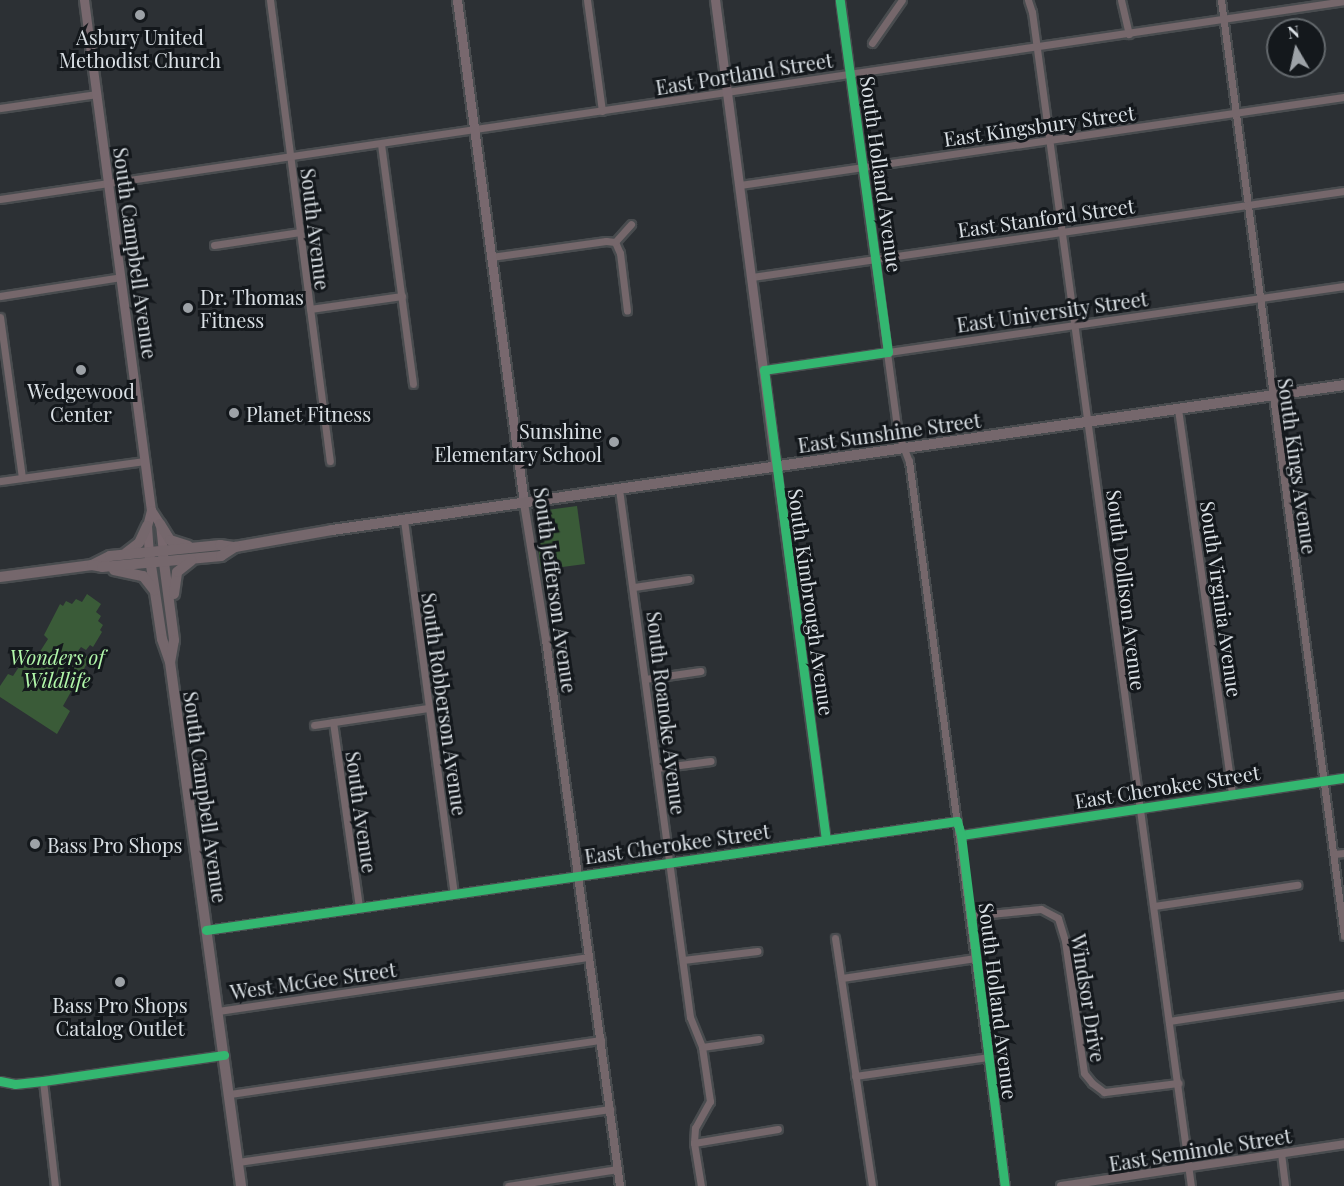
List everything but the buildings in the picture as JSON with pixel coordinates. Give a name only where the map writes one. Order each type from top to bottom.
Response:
[{"type":"main road","name":"South Campbell Avenue","points":[[84,0],[151,510],[147,526],[150,558],[164,651],[170,662]]},
{"type":"main road","name":"South Jefferson Avenue","points":[[457,0],[524,503]]},
{"type":"main road","name":"South Kimbrough Avenue","points":[[715,0],[776,467]]},
{"type":"main road","name":"East Sunshine Street","points":[[150,558],[194,553],[219,545],[236,547],[332,530],[1344,385]]},
{"type":"main road","name":"South Campbell Avenue","points":[[151,510],[160,524],[174,640],[170,662],[241,1186]]},
{"type":"main road","points":[[160,524],[170,540],[194,553],[177,572],[171,612]]},
{"type":"main road","points":[[120,555],[139,543],[147,526]]},
{"type":"main road","points":[[97,566],[102,559],[120,555],[150,558]]},
{"type":"main road","points":[[0,577],[150,558]]},
{"type":"main road","points":[[97,566],[143,576],[151,583],[155,595]]},
{"type":"street","name":"South Avenue","points":[[270,0],[330,461]]},
{"type":"street","points":[[587,0],[602,111]]},
{"type":"street","name":"South Holland Avenue","points":[[840,0],[898,434],[909,461],[957,821],[961,836],[1005,1186]]},
{"type":"street","points":[[872,43],[902,0]]},
{"type":"street","name":"South Dollison Avenue","points":[[1028,0],[1032,12],[1191,1186]]},
{"type":"street","points":[[1121,0],[1129,34]]},
{"type":"street","name":"South Kings Avenue","points":[[1221,0],[1221,20],[1344,936]]},
{"type":"street","name":"East Portland Street","points":[[0,200],[1344,1]]},
{"type":"street","points":[[0,108],[97,94]]},
{"type":"street","name":"East Kingsbury Street","points":[[740,185],[1344,97]]},
{"type":"street","points":[[381,144],[413,384]]},
{"type":"street","name":"East Stanford Street","points":[[752,277],[1344,191]]},
{"type":"street","points":[[615,242],[631,225]]},
{"type":"street","points":[[214,245],[300,232]]},
{"type":"street","points":[[491,257],[606,241],[615,242]]},
{"type":"street","points":[[615,242],[620,253],[627,311]]},
{"type":"street","points":[[0,296],[121,277]]},
{"type":"street","name":"East University Street","points":[[764,370],[1344,286]]},
{"type":"street","points":[[310,309],[402,296]]},
{"type":"street","points":[[0,316],[22,477]]},
{"type":"street","name":"South Virginia Avenue","points":[[1178,409],[1232,794]]},
{"type":"street","points":[[0,481],[145,461]]},
{"type":"street","name":"South Kimbrough Avenue","points":[[776,467],[826,840]]},
{"type":"street","name":"South Roanoke Avenue","points":[[619,489],[634,587],[690,1017],[702,1047],[710,1101],[695,1128],[694,1143],[701,1186]]},
{"type":"street","name":"South Jefferson Avenue","points":[[524,503],[620,1186]]},
{"type":"street","name":"South Robberson Avenue","points":[[404,520],[454,893]]},
{"type":"street","points":[[634,587],[688,579]]},
{"type":"street","points":[[645,679],[700,671]]},
{"type":"street","points":[[314,725],[428,708]]},
{"type":"street","name":"South Avenue","points":[[333,722],[359,907]]},
{"type":"street","points":[[657,768],[711,761]]},
{"type":"street","name":"East Cherokee Street","points":[[961,836],[1344,778]]},
{"type":"street","name":"East Cherokee Street","points":[[206,930],[957,821]]},
{"type":"street","points":[[1334,854],[1344,852]]},
{"type":"street","points":[[1154,906],[1297,885]]},
{"type":"street","name":"Windsor Drive","points":[[970,916],[1041,909],[1058,918],[1065,941],[1084,1073],[1092,1083],[1104,1092],[1178,1083]]},
{"type":"street","points":[[836,938],[872,1186]]},
{"type":"street","points":[[683,960],[757,951]]},
{"type":"street","name":"West McGee Street","points":[[218,1011],[589,957]]},
{"type":"street","points":[[842,978],[976,958]]},
{"type":"street","points":[[1169,1021],[1344,995]]},
{"type":"street","points":[[702,1047],[758,1039]]},
{"type":"street","points":[[230,1094],[601,1040]]},
{"type":"street","points":[[0,1082],[15,1084],[43,1081],[224,1055]]},
{"type":"street","points":[[855,1076],[988,1057]]},
{"type":"street","points":[[43,1081],[55,1186]]},
{"type":"street","points":[[238,1161],[610,1109]]},
{"type":"street","points":[[694,1143],[778,1130]]},
{"type":"street","name":"East Seminole Street","points":[[1061,1186],[1095,1184],[1189,1167],[1344,1144]]},
{"type":"street","points":[[1281,1153],[1285,1186]]},
{"type":"street","points":[[508,1186],[618,1169]]},
{"type":"green space","points":[[577,506],[585,564],[540,570],[537,524],[539,515],[547,510]]},
{"type":"green space","name":"Wonders of Wildlife","points":[[87,594],[101,604],[96,612],[101,616],[98,621],[103,625],[100,630],[102,632],[93,647],[90,645],[86,650],[81,647],[78,651],[90,658],[63,706],[70,711],[57,734],[0,697],[0,686],[8,674],[13,676],[26,656],[34,661],[48,639],[44,635],[60,604],[63,606],[66,601],[72,604],[76,599],[82,602]]},
{"type":"cycle path","points":[[826,840],[764,370],[888,352],[840,0]]},
{"type":"cycle path","points":[[961,835],[1344,778]]},
{"type":"cycle path","points":[[206,930],[957,821],[961,835],[1005,1186]]},
{"type":"cycle path","points":[[0,1081],[15,1084],[43,1081],[224,1055]]},
{"type":"place","name":"Asbury United Methodist Church","points":[[140,15]]},
{"type":"place","name":"Dr. Thomas Fitness","points":[[188,308]]},
{"type":"place","name":"Wedgewood Center","points":[[81,370]]},
{"type":"place","name":"Planet Fitness","points":[[234,413]]},
{"type":"place","name":"Sunshine Elementary School","points":[[614,442]]},
{"type":"place","name":"Bass Pro Shops","points":[[35,844]]},
{"type":"place","name":"Bass Pro Shops Catalog Outlet","points":[[120,982]]}]
